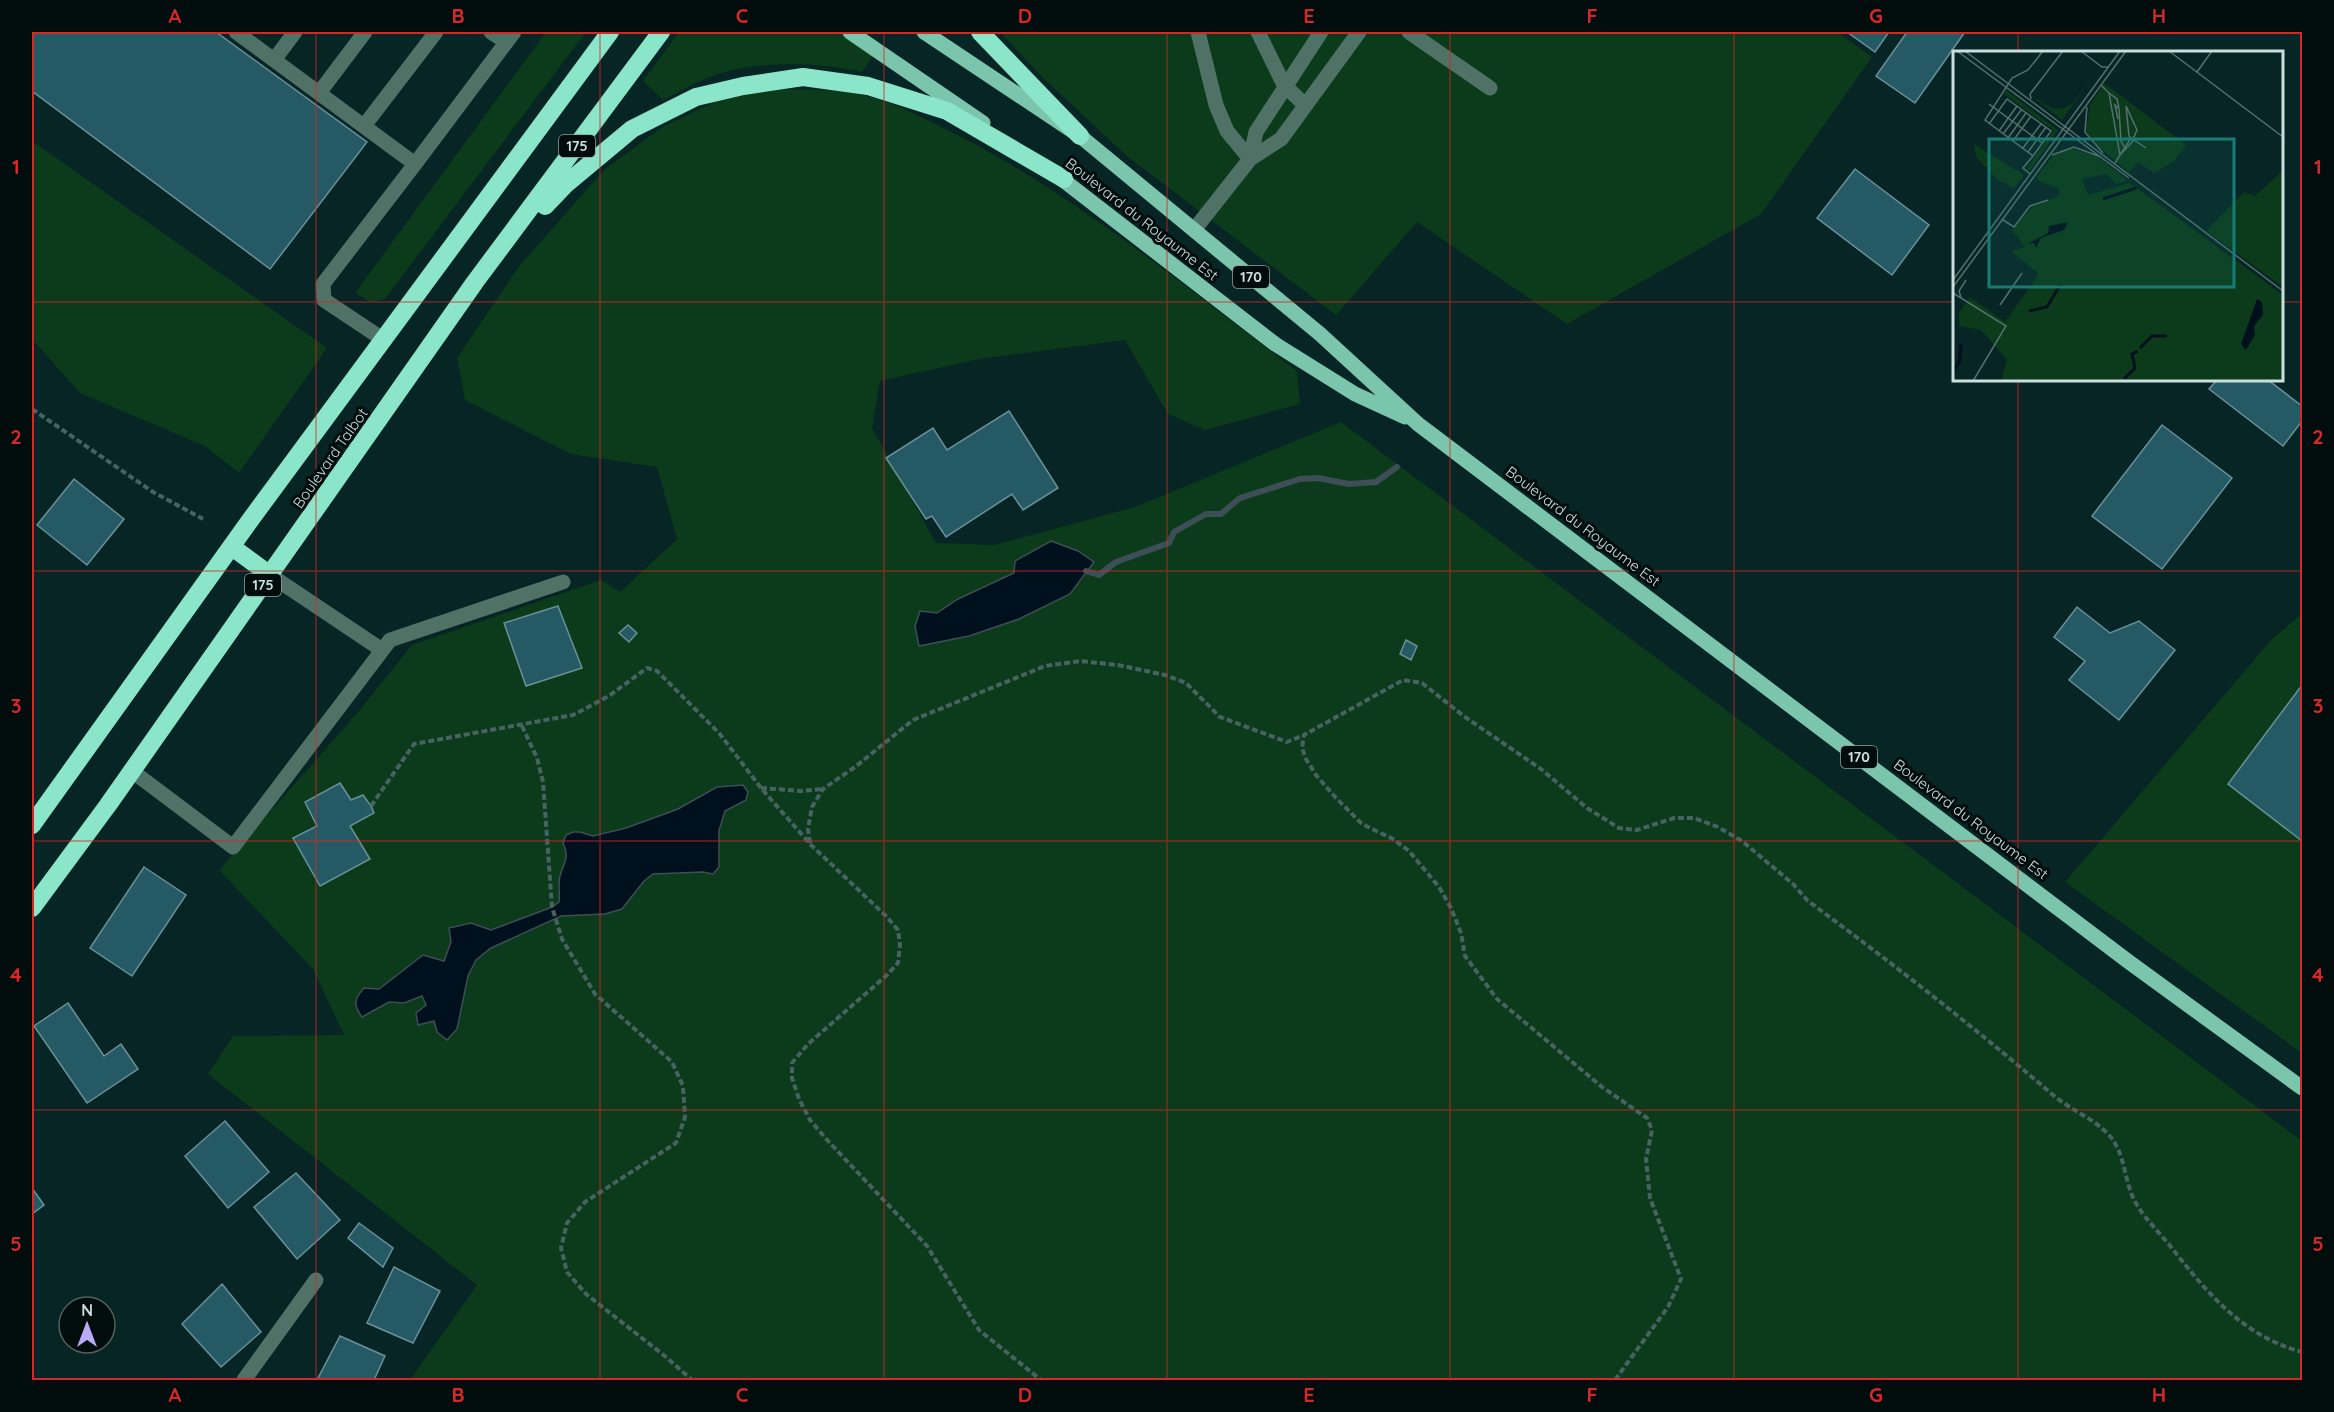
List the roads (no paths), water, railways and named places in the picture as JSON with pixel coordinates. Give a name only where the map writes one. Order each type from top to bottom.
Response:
[{"type":"highway","name":"Boulevard Talbot","points":[[32,825],[232,547],[610,32]]},
{"type":"highway","name":"Boulevard Talbot","points":[[32,908],[132,771],[475,282],[661,32]]},
{"type":"highway","points":[[980,32],[1080,136]]},
{"type":"highway","points":[[492,261],[566,184],[632,129],[696,97],[743,86],[803,77],[868,86],[946,111],[1064,179]]},
{"type":"highway","points":[[232,547],[270,575]]},
{"type":"main road","name":"Boulevard du Royaume Est","points":[[850,32],[1064,179],[1275,344],[1355,394],[1418,424]]},
{"type":"main road","name":"Boulevard du Royaume Est","points":[[924,32],[1080,136],[1320,334],[1418,424],[2120,955],[2302,1088]]},
{"type":"lane","points":[[236,32],[415,164]]},
{"type":"lane","points":[[274,60],[295,32]]},
{"type":"lane","points":[[319,93],[365,32]]},
{"type":"lane","points":[[364,126],[436,32]]},
{"type":"lane","points":[[384,339],[324,300],[323,284],[510,37],[491,32]]},
{"type":"lane","points":[[1198,32],[1216,105],[1227,131],[1250,159]]},
{"type":"lane","points":[[1258,32],[1284,86],[1305,105]]},
{"type":"lane","points":[[1250,159],[1256,132],[1321,32]]},
{"type":"lane","points":[[1194,230],[1250,159],[1281,139],[1359,32]]},
{"type":"lane","points":[[1409,32],[1490,88]]},
{"type":"lane","points":[[270,575],[382,650]]},
{"type":"lane","points":[[132,771],[233,847],[390,640],[563,582]]},
{"type":"lane","points":[[244,1380],[315,1281]]},
{"type":"water","points":[[1051,541],[1078,551],[1094,562],[1070,594],[1019,619],[969,636],[919,646],[915,626],[920,611],[937,613],[958,599],[1014,573],[1015,561]]},
{"type":"water","points":[[743,785],[748,792],[746,800],[725,811],[719,830],[719,867],[713,874],[703,872],[653,874],[644,881],[622,909],[605,914],[561,916],[491,948],[476,960],[468,976],[457,1029],[447,1040],[437,1032],[434,1021],[418,1025],[416,1013],[426,1005],[422,996],[404,1003],[389,1002],[362,1017],[359,1013],[356,1002],[364,988],[379,989],[423,955],[444,961],[451,942],[449,928],[471,923],[491,930],[552,907],[559,902],[559,879],[566,857],[563,843],[566,835],[580,832],[593,836],[626,828],[678,809],[717,787]]},
{"type":"waterway","points":[[1086,571],[1099,575],[1116,562],[1169,543],[1174,532],[1206,514],[1221,514],[1240,498],[1300,479],[1318,478],[1349,484],[1376,482],[1397,467]]}]
